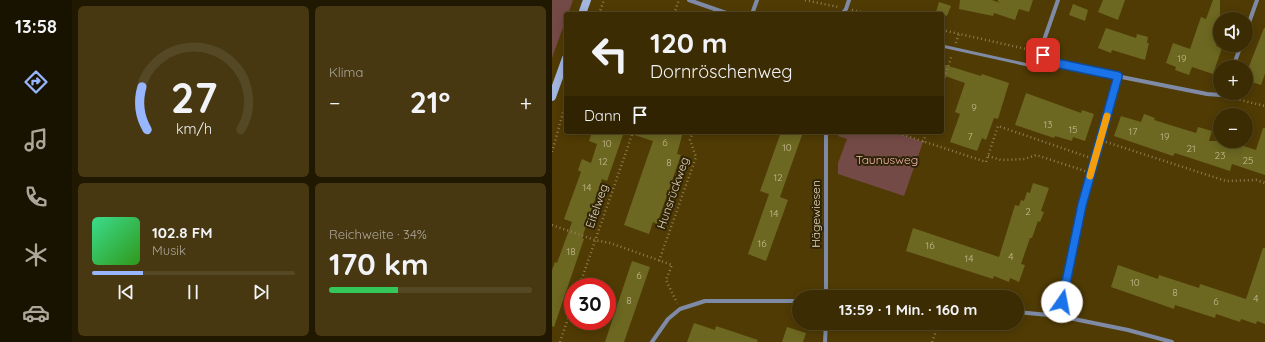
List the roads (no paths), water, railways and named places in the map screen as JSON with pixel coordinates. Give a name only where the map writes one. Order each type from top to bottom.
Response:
[{"type":"street","points":[[583,12],[587,0]]},
{"type":"street","points":[[689,0],[723,12]]},
{"type":"street","points":[[753,12],[757,0]]},
{"type":"street","points":[[844,12],[849,0]]},
{"type":"street","points":[[1058,0],[1042,43],[1043,55],[1051,62],[1213,94]]},
{"type":"street","points":[[1253,12],[1257,0]]},
{"type":"street","points":[[552,97],[564,64]]},
{"type":"street","points":[[1059,316],[1082,205],[1118,76]]},
{"type":"street","name":"Hägewiesen","points":[[826,134],[826,290]]},
{"type":"street","points":[[652,342],[668,319],[680,309],[705,301],[792,301]]},
{"type":"street","points":[[1024,313],[1059,316],[1128,330],[1172,342]]},
{"type":"street","points":[[825,342],[826,330]]},
{"type":"lane","points":[[944,46],[1037,67],[1051,62]]},
{"type":"park label","name":"Taunusweg","points":[[887,160]]}]
